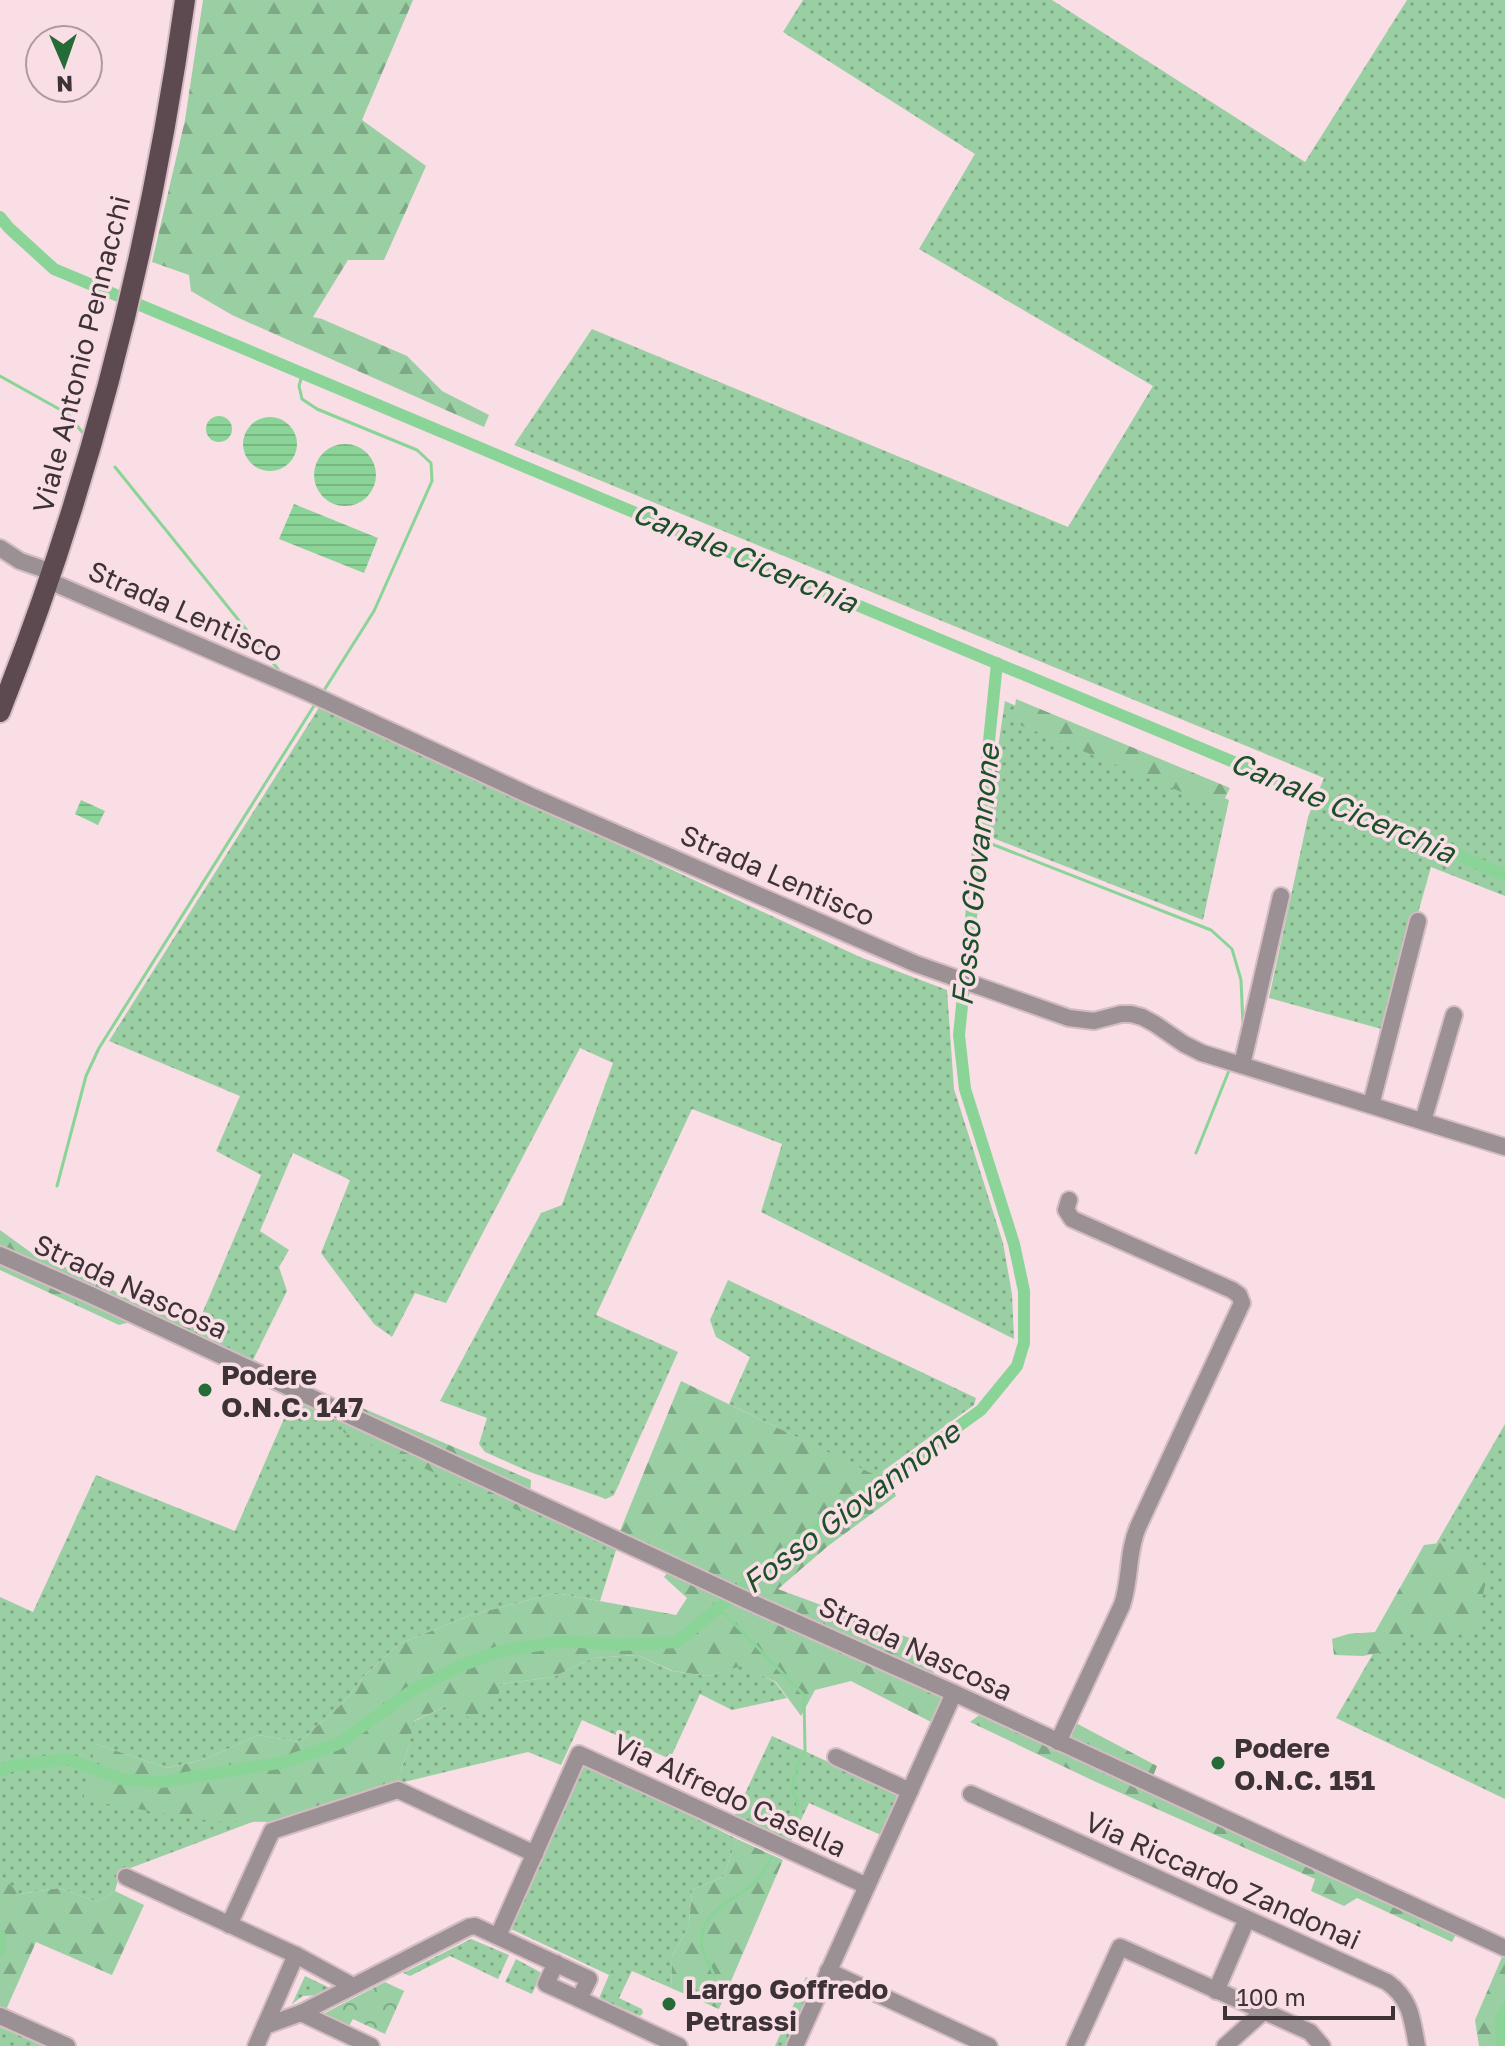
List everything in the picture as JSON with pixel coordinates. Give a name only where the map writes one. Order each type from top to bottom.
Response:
[{"type":"main road","name":"Viale Antonio Pennacchi","points":[[0,712],[50,576],[93,438],[123,323],[168,108],[185,0]]},
{"type":"street","name":"Strada Lentisco","points":[[0,548],[50,576],[531,796],[949,977],[1080,1020],[1100,1021],[1121,1014],[1142,1017],[1189,1047],[1225,1060],[1505,1147]]},
{"type":"street","points":[[1242,1065],[1281,896]]},
{"type":"street","points":[[1371,1105],[1418,921]]},
{"type":"street","points":[[1423,1121],[1454,1015]]},
{"type":"street","points":[[1058,1742],[1122,1605],[1131,1547],[1138,1527],[1242,1303],[1239,1295],[1232,1290],[1072,1219],[1067,1214],[1069,1200]]},
{"type":"street","name":"Strada Nascosa","points":[[0,1255],[1505,1948]]},
{"type":"street","points":[[795,2046],[954,1693]]},
{"type":"street","name":"Via Alfredo Casella","points":[[498,1936],[579,1754],[867,1886]]},
{"type":"street","points":[[836,1757],[910,1791]]},
{"type":"street","points":[[229,1925],[272,1831],[398,1790],[535,1854]]},
{"type":"street","name":"Via Riccardo Zandonai","points":[[971,1794],[1387,1982],[1400,1992],[1410,2011],[1417,2046]]},
{"type":"street","points":[[126,1877],[296,1955],[353,1986]]},
{"type":"street","points":[[1216,1991],[1247,1919]]},
{"type":"street","points":[[265,2026],[301,2013],[462,1928],[475,1926],[556,1963],[546,1984],[679,2046]]},
{"type":"street","points":[[1075,2046],[1120,1947],[1310,2032],[1318,2045]]},
{"type":"street","points":[[256,2046],[296,1955]]},
{"type":"street","points":[[828,1971],[989,2046]]},
{"type":"street","points":[[1225,2046],[1263,2012]]},
{"type":"street","points":[[301,2013],[371,2046]]},
{"type":"street","points":[[0,2016],[67,2046]]},
{"type":"green space","points":[[203,0],[413,0],[362,120],[426,166],[384,260],[348,260],[313,317],[407,356],[442,391],[489,415],[484,427],[232,315],[191,291],[189,275],[152,262],[185,120]]},
{"type":"green space","points":[[803,0],[1052,0],[1305,162],[1407,0],[1505,0],[1505,896],[1431,867],[1385,1030],[1269,998],[1308,817],[1324,778],[514,445],[592,329],[1068,527],[1153,386],[919,249],[975,154],[783,32]]},
{"type":"green space","points":[[1016,699],[1230,788],[1220,808],[1013,722]]},
{"type":"green space","points":[[1005,701],[1229,800],[1203,920],[985,835]]},
{"type":"green space","points":[[320,706],[860,957],[947,990],[954,1089],[1003,1243],[1012,1294],[1014,1339],[761,1212],[782,1144],[692,1109],[596,1315],[678,1352],[614,1495],[606,1499],[485,1452],[479,1444],[487,1418],[440,1401],[541,1213],[562,1205],[613,1063],[580,1048],[446,1303],[415,1293],[392,1337],[374,1324],[321,1253],[350,1180],[293,1153],[260,1231],[289,1250],[279,1267],[287,1291],[252,1362],[193,1335],[261,1175],[216,1151],[240,1096],[109,1041]]},
{"type":"green space","points":[[0,1230],[33,1254],[93,1278],[131,1301],[195,1327],[193,1335],[151,1316],[119,1325],[0,1270]]},
{"type":"green space","points":[[728,1280],[976,1398],[974,1405],[876,1476],[729,1404],[750,1357],[716,1337],[710,1320]]},
{"type":"green space","points":[[681,1381],[875,1475],[884,1471],[896,1496],[828,1546],[778,1589],[915,1640],[947,1695],[935,1724],[851,1681],[815,1690],[801,1716],[776,1682],[741,1666],[708,1676],[673,1671],[637,1655],[593,1658],[553,1677],[501,1684],[496,1704],[470,1718],[446,1706],[414,1721],[396,1784],[273,1822],[211,1821],[83,1800],[96,1744],[167,1768],[206,1759],[258,1735],[299,1742],[344,1702],[364,1676],[399,1644],[471,1615],[556,1593],[676,1615],[687,1598],[664,1577],[679,1558],[620,1531]]},
{"type":"green space","points":[[293,1398],[617,1547],[600,1601],[556,1593],[471,1615],[399,1644],[364,1676],[344,1702],[299,1742],[258,1735],[206,1759],[167,1768],[96,1744],[211,1821],[255,1821],[120,1872],[115,1891],[98,1902],[59,1888],[19,1894],[0,1875],[0,1597],[33,1612],[96,1475],[235,1531]]},
{"type":"green space","points":[[353,1404],[531,1480],[529,1515],[343,1432]]},
{"type":"green space","points":[[1505,1424],[1505,1799],[1336,1718]]},
{"type":"green space","points":[[1440,1543],[1489,1568],[1479,1625],[1441,1644],[1412,1631],[1392,1650],[1363,1656],[1334,1655],[1332,1639],[1375,1632],[1424,1545]]},
{"type":"green space","points":[[637,1655],[672,1671],[708,1676],[741,1665],[775,1682],[787,1698],[732,1710],[700,1694],[670,1759],[582,1720],[561,1765],[528,1752],[396,1784],[407,1753],[413,1722],[501,1684],[553,1677],[593,1658]]},
{"type":"green space","points":[[982,1713],[1049,1743],[1074,1722],[1157,1766],[1149,1787],[1458,1930],[1452,1942],[1357,1898],[1344,1906],[1311,1891],[1315,1879],[1096,1782],[970,1722]]},
{"type":"green space","points":[[772,1736],[898,1794],[883,1836],[809,1803],[789,1845],[733,1819]]},
{"type":"green space","points":[[583,1766],[737,1839],[723,1877],[692,1890],[689,1925],[672,1957],[671,1988],[632,1971],[619,1998],[642,2009],[640,2016],[601,1999],[609,1975],[511,1929]]},
{"type":"green space","points":[[737,1839],[783,1860],[719,2009],[671,1988],[672,1957],[689,1925],[692,1890],[723,1877]]},
{"type":"green space","points":[[0,1875],[20,1894],[59,1888],[98,1902],[115,1891],[144,1905],[112,1975],[36,1942],[5,2012],[0,2009]]},
{"type":"green space","points":[[471,1939],[509,1955],[498,1979],[450,1956],[410,1976],[403,1973]]},
{"type":"green space","points":[[1505,1950],[1505,2046],[1479,2046],[1475,2020]]},
{"type":"green space","points":[[516,1959],[540,1972],[532,1994],[505,1982]]},
{"type":"green space","points":[[305,1976],[332,1989],[320,1995],[303,1996],[292,2004]]},
{"type":"green space","points":[[806,1977],[815,1981],[786,2046],[775,2046]]},
{"type":"green space","points":[[385,1982],[404,1991],[385,2034],[353,2019],[345,2027],[324,2017],[323,2014]]},
{"type":"green space","points":[[0,2027],[43,2046],[0,2046]]},
{"type":"shaded area","points":[[219,416],[228,420],[232,429],[228,438],[219,442],[210,438],[206,429],[210,420]]},
{"type":"shaded area","points":[[270,417],[289,425],[297,444],[289,463],[270,471],[251,463],[243,444],[251,425]]},
{"type":"shaded area","points":[[339,444],[351,444],[367,453],[374,463],[374,487],[367,497],[351,506],[339,506],[319,492],[314,481],[314,469],[328,449]]},
{"type":"shaded area","points":[[294,504],[378,538],[364,573],[279,539]]},
{"type":"shaded area","points":[[81,800],[105,811],[98,825],[75,814]]},
{"type":"waterway","name":"Canale Cicerchia","points":[[0,217],[54,269],[1505,875]]},
{"type":"waterway","points":[[303,372],[299,386],[302,399],[317,409],[417,450],[431,463],[432,481],[374,611],[323,692]]},
{"type":"waterway","points":[[0,376],[68,414],[82,432]]},
{"type":"waterway","points":[[115,467],[278,669]]},
{"type":"waterway","name":"Fosso Giovannone","points":[[0,1771],[10,1766],[68,1759],[121,1779],[161,1782],[285,1762],[338,1744],[414,1689],[460,1666],[501,1651],[565,1641],[622,1645],[677,1642],[789,1549],[981,1410],[1017,1366],[1024,1343],[1024,1291],[1014,1244],[965,1089],[959,1035],[997,663]]},
{"type":"waterway","points":[[57,1186],[86,1076],[99,1048],[317,701]]},
{"type":"waterway","points":[[979,839],[1211,930],[1232,949],[1241,980],[1243,1025],[1235,1058]]},
{"type":"waterway","points":[[1196,1153],[1230,1068]]},
{"type":"waterway","points":[[718,1607],[804,1695],[805,1751],[797,1766],[792,1787],[798,1805],[795,1820],[780,1839]]},
{"type":"waterway","points":[[714,1975],[702,1945],[706,1923],[721,1906],[750,1887],[771,1858]]},
{"type":"waterway","name":"Fosso Giovannone","points":[[0,1936],[0,1949]]},
{"type":"waterway","points":[[1502,2046],[1501,2020],[1505,2011]]},
{"type":"place","name":"Podere O.N.C. 147","points":[[205,1390]]},
{"type":"place","name":"Podere O.N.C. 151","points":[[1218,1763]]},
{"type":"place","name":"Largo Goffredo Petrassi","points":[[669,2004]]}]
